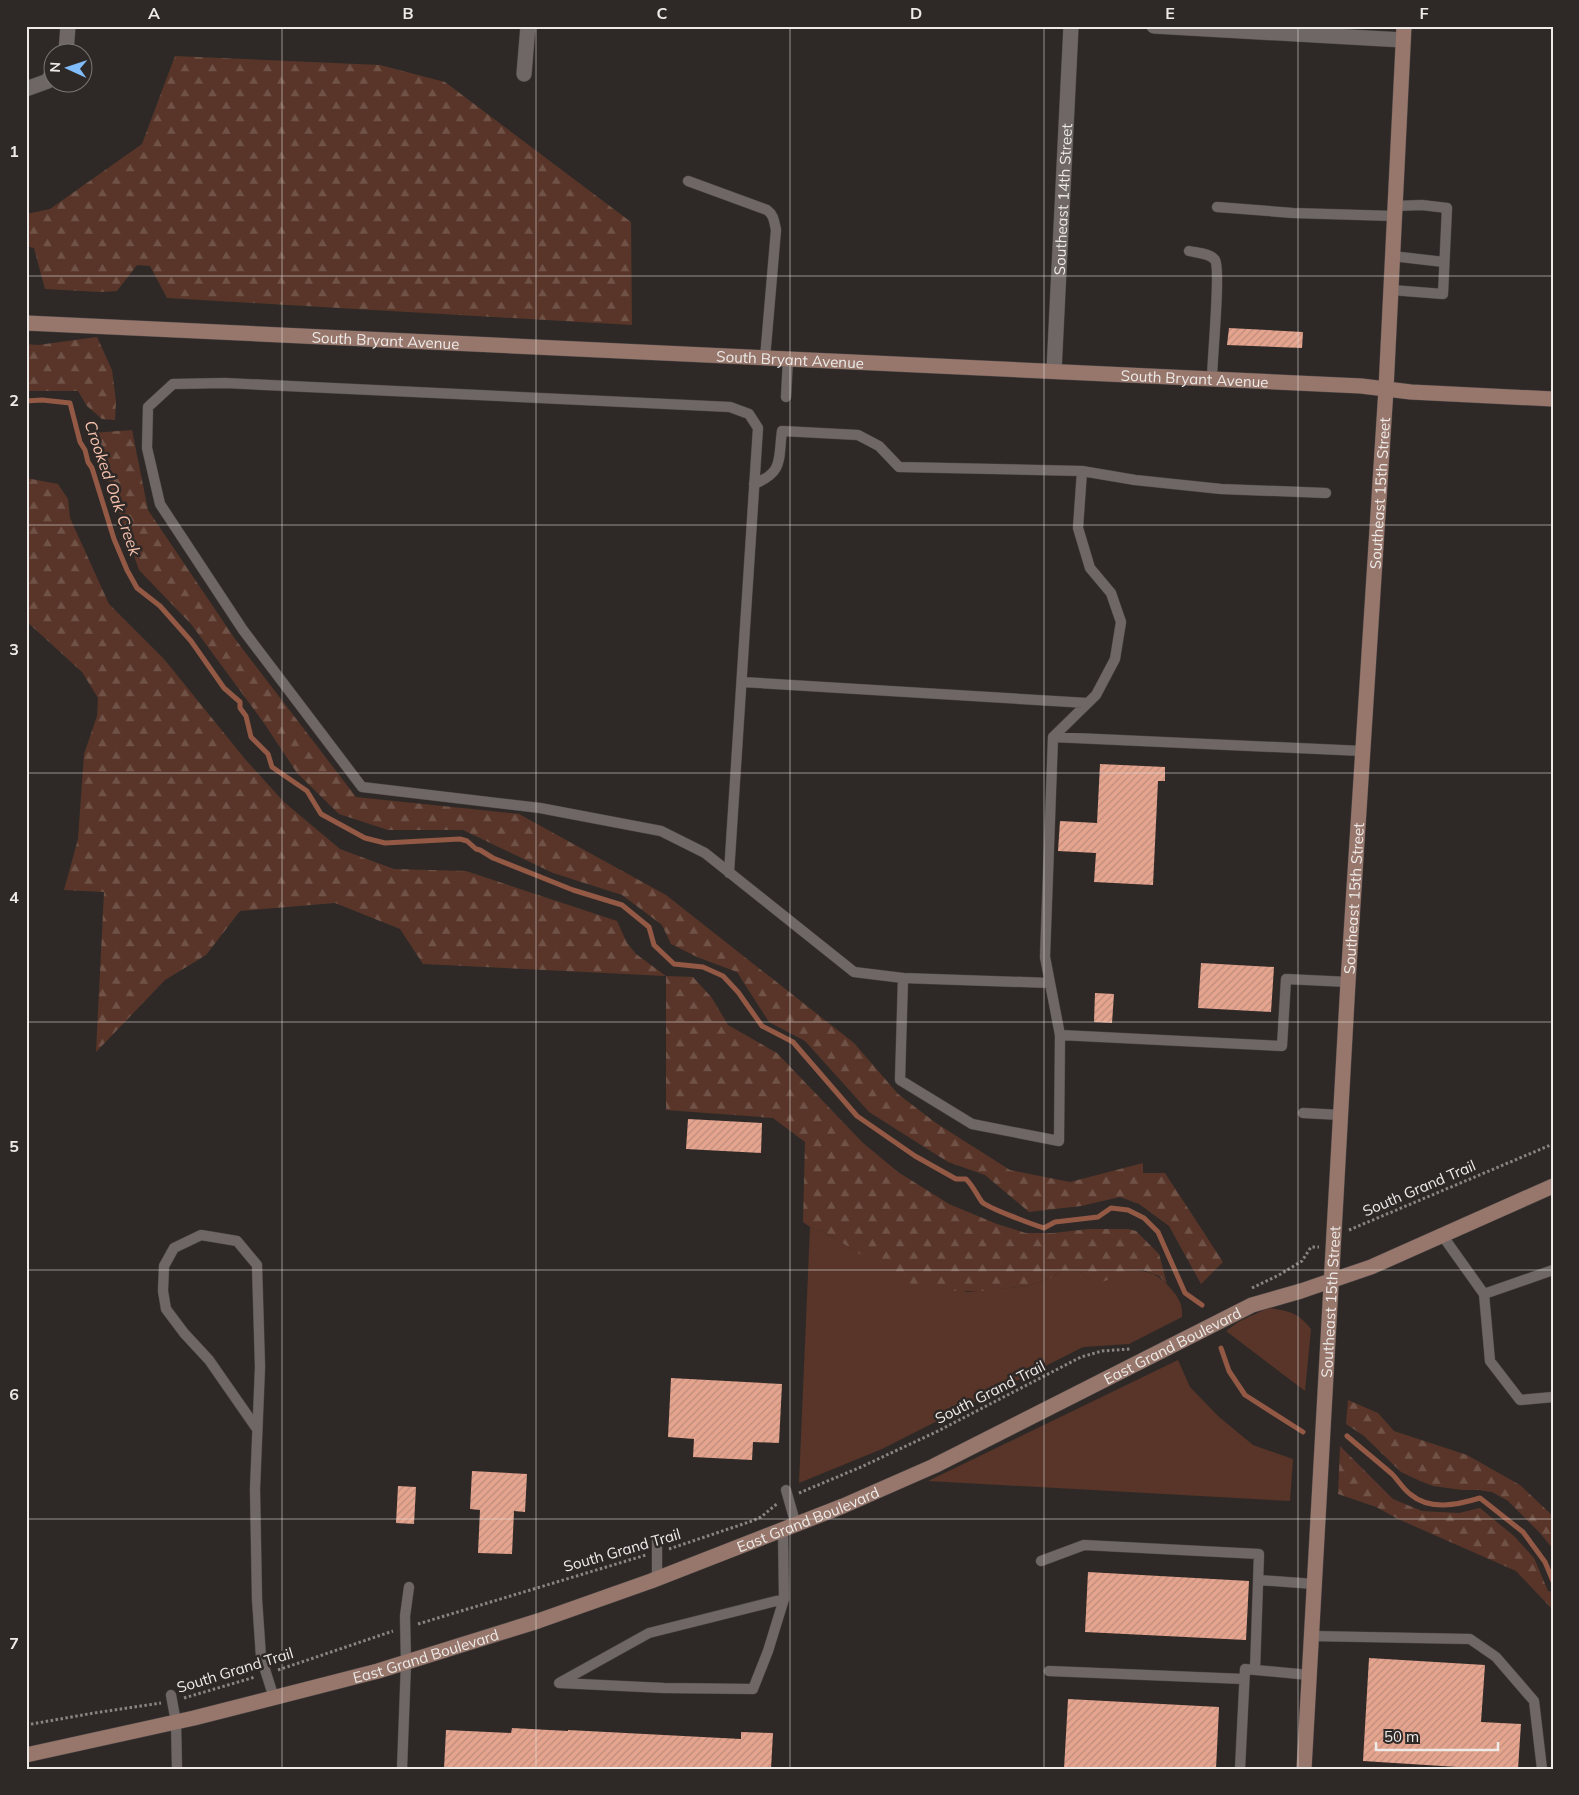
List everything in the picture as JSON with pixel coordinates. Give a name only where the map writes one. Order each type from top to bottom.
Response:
[{"type":"street","points":[[67,42],[68,26]]},
{"type":"street","points":[[524,74],[528,26]]},
{"type":"street","name":"Southeast 14th Street","points":[[1054,371],[1071,26]]},
{"type":"street","points":[[1154,26],[1404,33]]},
{"type":"street","name":"Southeast 15th Street","points":[[1304,1769],[1348,982],[1386,389],[1404,33]]},
{"type":"street","points":[[26,89],[42,83]]},
{"type":"street","name":"South Bryant Avenue","points":[[26,323],[1361,386],[1411,392],[1553,399]]},
{"type":"street","name":"East Grand Boulevard","points":[[26,1755],[176,1722],[274,1698],[406,1662],[538,1621],[657,1579],[789,1528],[934,1466],[1252,1305],[1371,1267],[1553,1186]]},
{"type":"lane","points":[[688,181],[767,210],[771,212],[774,218],[776,230],[765,358]]},
{"type":"lane","points":[[1217,207],[1293,214],[1395,211],[1422,205],[1447,208],[1443,294],[1391,290]]},
{"type":"lane","points":[[1189,251],[1211,256],[1216,261],[1218,277],[1212,379]]},
{"type":"lane","points":[[1392,256],[1444,262]]},
{"type":"lane","points":[[786,397],[788,359]]},
{"type":"lane","points":[[729,873],[758,428],[749,414],[730,407],[216,383],[173,384],[148,407],[147,448],[160,504],[243,630],[362,787],[540,808],[661,830],[705,853],[729,873],[854,972],[903,978],[1050,983]]},
{"type":"lane","points":[[754,484],[766,479],[777,469],[782,432],[858,435],[880,446],[899,467],[1082,471],[1135,480],[1220,490],[1326,493]]},
{"type":"lane","points":[[903,978],[900,1080],[972,1124],[1058,1140],[1060,1035],[1045,957],[1053,737],[1096,695],[1115,659],[1121,622],[1110,593],[1090,568],[1078,528],[1082,471]]},
{"type":"lane","points":[[742,682],[1087,703]]},
{"type":"lane","points":[[1053,737],[1362,751]]},
{"type":"lane","points":[[1060,1035],[1282,1046],[1286,979],[1348,982]]},
{"type":"lane","points":[[1302,1112],[1341,1114]]},
{"type":"lane","points":[[257,1429],[209,1360],[184,1333],[166,1309],[163,1291],[164,1266],[174,1248],[201,1235],[237,1241],[257,1265],[260,1358],[255,1489],[257,1599],[261,1657],[274,1698]]},
{"type":"lane","points":[[1442,1235],[1484,1294],[1490,1361],[1520,1400],[1553,1397]]},
{"type":"lane","points":[[1484,1294],[1553,1270]]},
{"type":"lane","points":[[784,1599],[649,1633],[559,1683],[664,1688],[753,1689],[768,1651],[784,1599],[789,1528],[787,1494]]},
{"type":"lane","points":[[656,1540],[657,1579]]},
{"type":"lane","points":[[1040,1560],[1084,1545],[1259,1554],[1255,1670]]},
{"type":"lane","points":[[1258,1580],[1314,1584]]},
{"type":"lane","points":[[402,1769],[406,1662],[405,1628],[409,1587]]},
{"type":"lane","points":[[1311,1636],[1470,1639],[1496,1657],[1534,1701],[1542,1769]]},
{"type":"lane","points":[[1240,1769],[1245,1670],[1309,1675]]},
{"type":"lane","points":[[1049,1671],[1244,1679]]},
{"type":"lane","points":[[172,1698],[176,1722],[177,1769]]},
{"type":"path","name":"South Grand Trail","points":[[1249,1289],[1279,1275],[1302,1261],[1312,1247],[1318,1248],[1344,1232],[1553,1144]]},
{"type":"path","name":"South Grand Trail","points":[[26,1725],[172,1698],[266,1674],[405,1628],[694,1541],[761,1517],[787,1494],[944,1429],[1081,1357],[1102,1351],[1131,1349]]},
{"type":"green space","points":[[175,56],[380,65],[445,82],[631,222],[632,325],[167,298],[150,266],[137,265],[117,291],[45,289],[34,248],[26,246],[26,214],[50,209],[142,144]]},
{"type":"green space","points":[[97,337],[112,370],[116,401],[115,420],[102,419],[87,406],[78,391],[26,391],[26,344],[38,345]]},
{"type":"green space","points":[[132,430],[148,510],[235,639],[356,797],[519,814],[666,895],[854,1043],[898,1094],[936,1123],[1010,1170],[1070,1182],[1143,1163],[1143,1173],[1165,1173],[1223,1262],[1201,1284],[1169,1226],[1139,1204],[1120,1197],[1081,1206],[1029,1212],[985,1175],[948,1162],[869,1112],[805,1041],[769,1022],[737,972],[697,957],[671,944],[662,925],[622,895],[553,873],[463,830],[388,830],[339,814],[297,773],[264,723],[191,624],[139,570],[92,433]]},
{"type":"green space","points":[[26,478],[58,484],[68,499],[70,518],[109,604],[164,659],[245,759],[284,802],[340,849],[394,869],[466,871],[617,921],[627,943],[636,954],[666,976],[423,964],[400,929],[335,903],[240,911],[206,955],[165,980],[96,1052],[104,892],[64,890],[78,839],[84,754],[97,716],[98,698],[82,672],[26,621]]},
{"type":"green space","points":[[666,976],[693,977],[712,998],[728,1025],[777,1053],[862,1142],[898,1172],[949,1204],[997,1224],[1026,1233],[1053,1233],[1089,1229],[1128,1229],[1136,1231],[1159,1254],[1167,1284],[1159,1276],[1143,1270],[1132,1271],[1099,1283],[1092,1281],[1078,1271],[1062,1270],[1051,1278],[1027,1286],[983,1291],[935,1291],[901,1281],[830,1235],[810,1227],[803,1222],[805,1142],[773,1118],[666,1110]]},
{"type":"green space","points":[[810,1227],[830,1235],[872,1262],[967,1292],[1027,1286],[1051,1278],[1062,1270],[1078,1271],[1092,1281],[1125,1272],[1144,1271],[1162,1280],[1174,1292],[1181,1305],[1182,1317],[1129,1344],[1083,1347],[882,1449],[799,1483]]},
{"type":"green space","points":[[1268,1308],[1292,1313],[1302,1319],[1311,1329],[1305,1391],[1226,1331],[1238,1322]]},
{"type":"green space","points":[[1178,1360],[1190,1387],[1218,1416],[1253,1445],[1293,1459],[1290,1501],[928,1481]]},
{"type":"green space","points":[[1348,1400],[1378,1413],[1394,1431],[1467,1455],[1520,1485],[1553,1516],[1553,1549],[1508,1501],[1492,1492],[1433,1486],[1401,1472],[1364,1436],[1346,1424]]},
{"type":"green space","points":[[1340,1446],[1393,1499],[1422,1511],[1459,1513],[1480,1508],[1515,1537],[1534,1558],[1548,1591],[1553,1592],[1553,1610],[1516,1571],[1398,1519],[1376,1507],[1338,1494]]},
{"type":"building","points":[[1229,328],[1303,332],[1302,348],[1227,345]]},
{"type":"building","points":[[1100,764],[1165,767],[1165,781],[1158,781],[1153,885],[1094,882],[1096,853],[1058,851],[1060,821],[1097,823]]},
{"type":"building","points":[[1201,963],[1274,967],[1271,1012],[1198,1008]]},
{"type":"building","points":[[1095,993],[1114,994],[1112,1023],[1094,1022]]},
{"type":"building","points":[[688,1119],[762,1123],[761,1153],[686,1149]]},
{"type":"building","points":[[671,1378],[782,1384],[779,1443],[753,1442],[752,1460],[693,1457],[694,1439],[668,1437]]},
{"type":"building","points":[[472,1471],[527,1474],[525,1512],[514,1511],[512,1554],[478,1553],[480,1510],[470,1509]]},
{"type":"building","points":[[398,1486],[416,1487],[414,1524],[396,1523]]},
{"type":"building","points":[[1088,1572],[1249,1581],[1246,1640],[1085,1632]]},
{"type":"building","points":[[1369,1658],[1485,1665],[1481,1722],[1521,1724],[1518,1769],[1363,1761]]},
{"type":"building","points":[[1068,1699],[1219,1707],[1216,1769],[1064,1769]]},
{"type":"building","points":[[512,1728],[741,1739],[741,1732],[773,1733],[771,1769],[444,1769],[446,1730],[511,1733]]},
{"type":"waterway","name":"Crooked Oak Creek","points":[[26,401],[42,400],[70,403],[80,442],[92,468],[114,539],[137,588],[160,606],[191,641],[224,688],[240,702],[240,708],[246,716],[251,737],[268,754],[272,767],[307,791],[321,814],[365,838],[385,843],[460,839],[467,841],[476,849],[493,858],[573,890],[622,905],[649,927],[654,945],[674,964],[703,967],[723,976],[738,992],[762,1026],[793,1042],[857,1116],[915,1156],[956,1179],[966,1179],[986,1205],[1044,1228],[1055,1222],[1098,1217],[1111,1208],[1128,1210],[1144,1218],[1158,1232],[1185,1293],[1202,1305]]},
{"type":"waterway","name":"Crooked Oak Creek","points":[[1221,1348],[1229,1371],[1245,1395],[1303,1432]]},
{"type":"waterway","name":"Crooked Oak Creek","points":[[1347,1436],[1392,1474],[1407,1492],[1426,1503],[1444,1505],[1480,1498],[1523,1532],[1545,1562],[1553,1581]]}]
